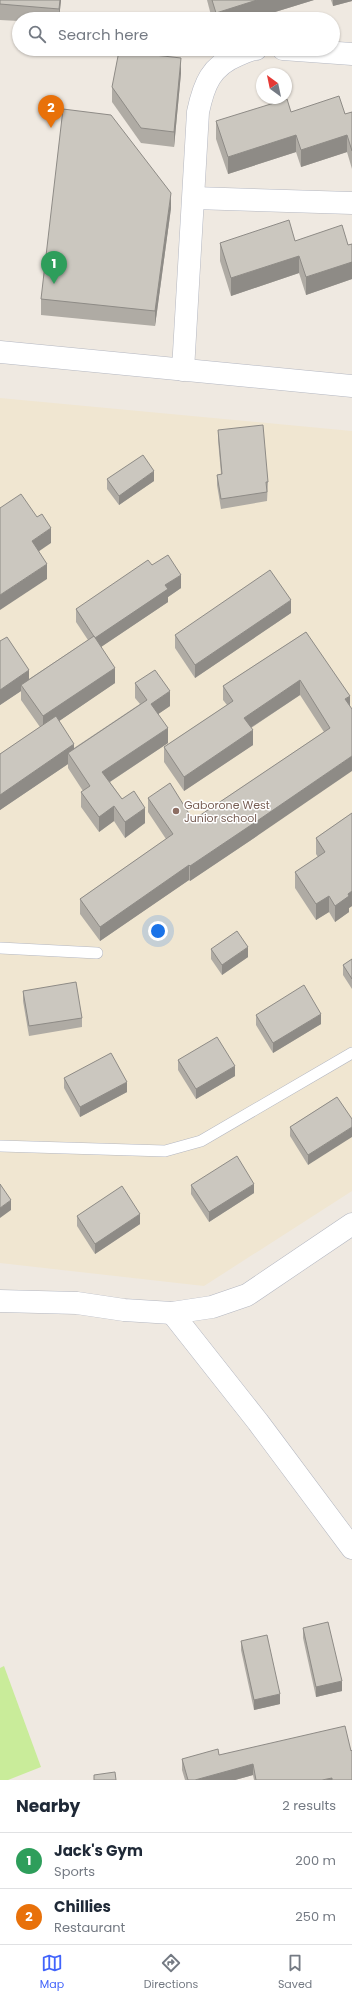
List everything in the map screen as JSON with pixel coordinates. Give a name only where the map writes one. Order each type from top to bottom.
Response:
[{"type":"street","points":[[340,53],[352,54]]},
{"type":"street","points":[[183,370],[198,112],[202,91],[212,72],[228,59],[236,56]]},
{"type":"street","points":[[194,198],[352,203]]},
{"type":"street","points":[[0,352],[352,386]]},
{"type":"street","points":[[0,1301],[77,1303],[124,1310],[172,1313],[212,1307],[247,1295],[352,1224]]},
{"type":"street","points":[[172,1313],[258,1422],[352,1548]]},
{"type":"lane","points":[[0,948],[97,953]]},
{"type":"lane","points":[[0,1146],[165,1151],[185,1147],[201,1141],[352,1053]]},
{"type":"shaded area","name":"Gaborone West Junior school","points":[[0,398],[352,431],[352,1191],[204,1286],[0,1263]]},
{"type":"green space","points":[[4,1666],[41,1767],[8,1780],[0,1780],[0,1668]]},
{"type":"building","points":[[0,0],[60,0],[59,9],[0,4]]},
{"type":"building","points":[[212,0],[257,0],[219,12],[216,12]]},
{"type":"building","points":[[118,56],[163,56],[181,58],[174,132],[141,128],[112,87]]},
{"type":"building","points":[[339,96],[345,114],[352,112],[352,151],[347,135],[301,150],[296,135],[228,157],[216,121],[271,104],[289,104],[291,112]]},
{"type":"building","points":[[63,109],[111,115],[171,193],[155,311],[41,299]]},
{"type":"building","points":[[289,220],[295,241],[342,225],[348,245],[352,244],[352,262],[306,277],[299,256],[231,278],[220,243]]},
{"type":"building","points":[[263,425],[268,482],[266,482],[267,492],[221,499],[217,475],[222,474],[218,430]]},
{"type":"building","points":[[143,455],[154,471],[119,496],[107,479]]},
{"type":"building","points":[[21,494],[37,517],[42,514],[51,528],[32,541],[47,564],[0,595],[0,508]]},
{"type":"building","points":[[168,555],[181,575],[165,585],[168,589],[95,638],[76,609],[148,560],[152,565]]},
{"type":"building","points":[[270,570],[291,600],[195,665],[175,635]]},
{"type":"building","points":[[306,632],[350,696],[345,699],[352,709],[352,756],[190,866],[189,865],[100,927],[80,899],[173,834],[148,798],[170,783],[193,820],[330,728],[300,680],[244,718],[253,730],[184,777],[164,747],[233,701],[223,686]]},
{"type":"building","points":[[94,636],[115,668],[43,716],[21,685]]},
{"type":"building","points":[[7,637],[29,670],[0,690],[0,641]]},
{"type":"building","points":[[155,670],[170,691],[151,704],[168,728],[102,772],[122,799],[134,791],[145,808],[125,822],[114,806],[99,817],[81,792],[90,786],[68,753],[147,700],[135,683]]},
{"type":"building","points":[[56,716],[74,744],[0,795],[0,754]]},
{"type":"building","points":[[352,813],[352,891],[348,894],[349,896],[335,906],[329,896],[316,904],[295,872],[325,852],[316,838]]},
{"type":"building","points":[[237,931],[248,947],[222,965],[211,949]]},
{"type":"building","points":[[352,959],[352,979],[343,965]]},
{"type":"building","points":[[76,982],[82,1018],[29,1026],[23,991]]},
{"type":"building","points":[[304,985],[321,1014],[273,1043],[256,1015]]},
{"type":"building","points":[[217,1037],[235,1066],[196,1089],[178,1060]]},
{"type":"building","points":[[111,1053],[127,1082],[80,1107],[64,1078]]},
{"type":"building","points":[[337,1097],[352,1119],[352,1127],[308,1155],[290,1127]]},
{"type":"building","points":[[237,1156],[254,1184],[209,1212],[191,1185]]},
{"type":"building","points":[[0,1184],[11,1200],[0,1208]]},
{"type":"building","points":[[122,1186],[140,1214],[95,1244],[77,1216]]},
{"type":"building","points":[[328,1622],[342,1681],[316,1687],[303,1628]]},
{"type":"building","points":[[267,1635],[280,1694],[254,1700],[241,1641]]},
{"type":"building","points":[[345,1726],[351,1751],[352,1750],[352,1780],[332,1780],[332,1778],[322,1780],[256,1780],[253,1764],[195,1780],[188,1780],[182,1759],[218,1749],[219,1755]]},
{"type":"building","points":[[115,1772],[116,1780],[94,1780],[94,1775]]},
{"type":"place","name":"Chillies","points":[[51,128]]},
{"type":"place","name":"Jack's Gym","points":[[54,284]]},
{"type":"place","name":"Gaborone West Junior school","points":[[176,811]]}]
